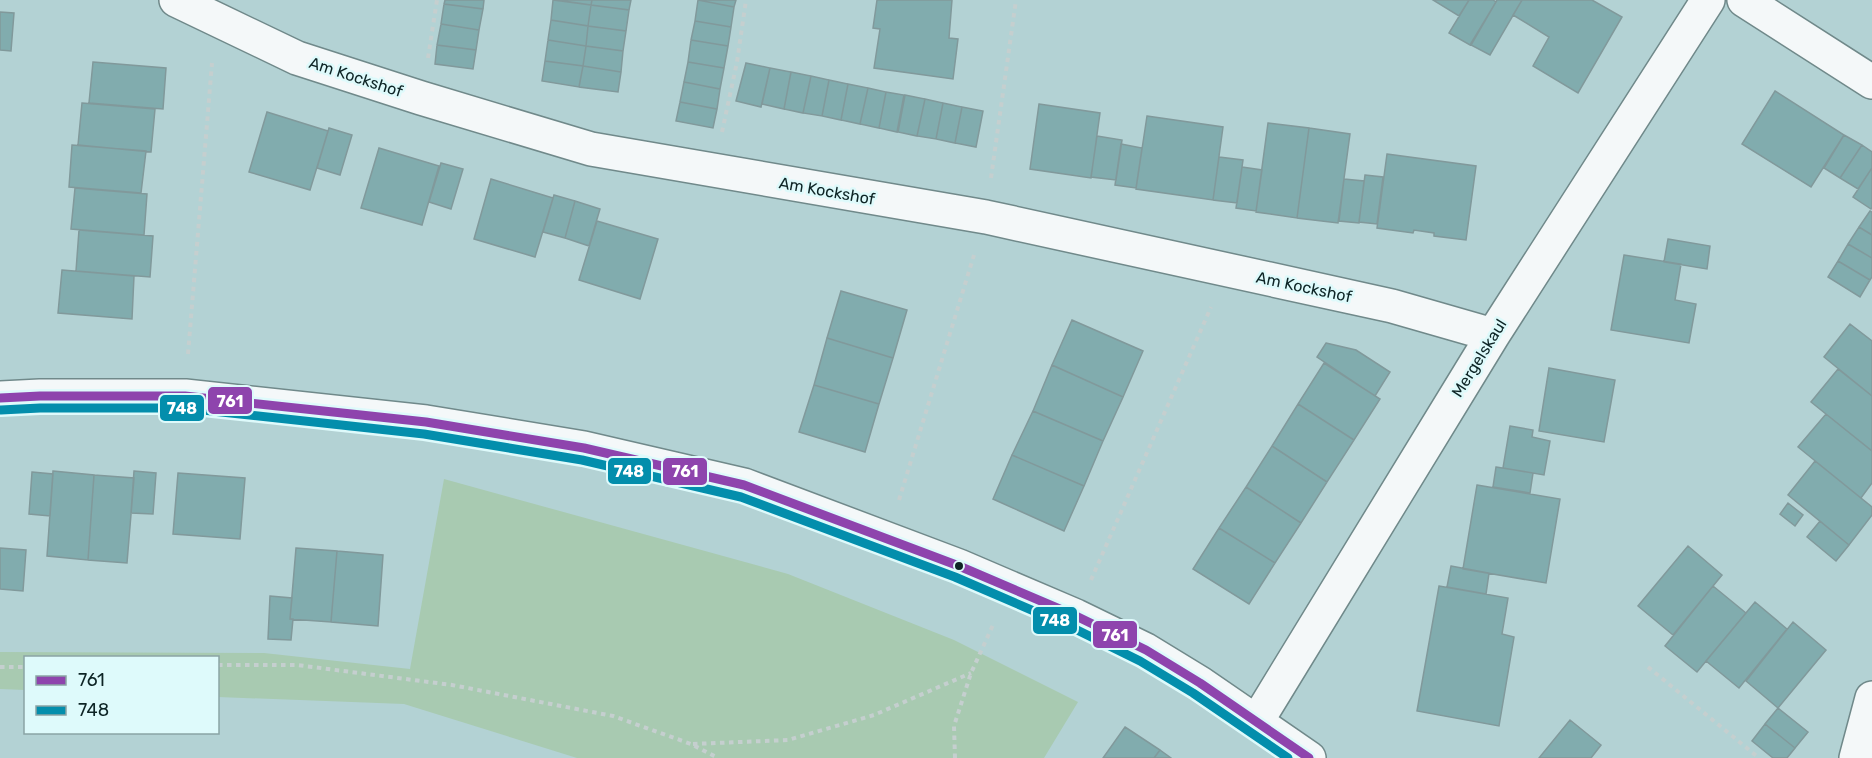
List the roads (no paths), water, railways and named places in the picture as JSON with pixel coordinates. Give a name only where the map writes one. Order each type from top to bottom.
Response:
[{"type":"street","name":"Am Kockshof","points":[[176,0],[216,17],[297,58],[591,149],[986,217],[1392,306],[1493,335]]},
{"type":"street","name":"Mergelskaul","points":[[1257,721],[1493,335],[1708,0]]},
{"type":"street","points":[[1744,0],[1872,82]]},
{"type":"street","points":[[0,398],[185,396],[426,422],[584,448],[744,485],[1010,587],[1076,616],[1146,650],[1200,683],[1309,758]]},
{"type":"street","points":[[1856,758],[1872,698]]}]
